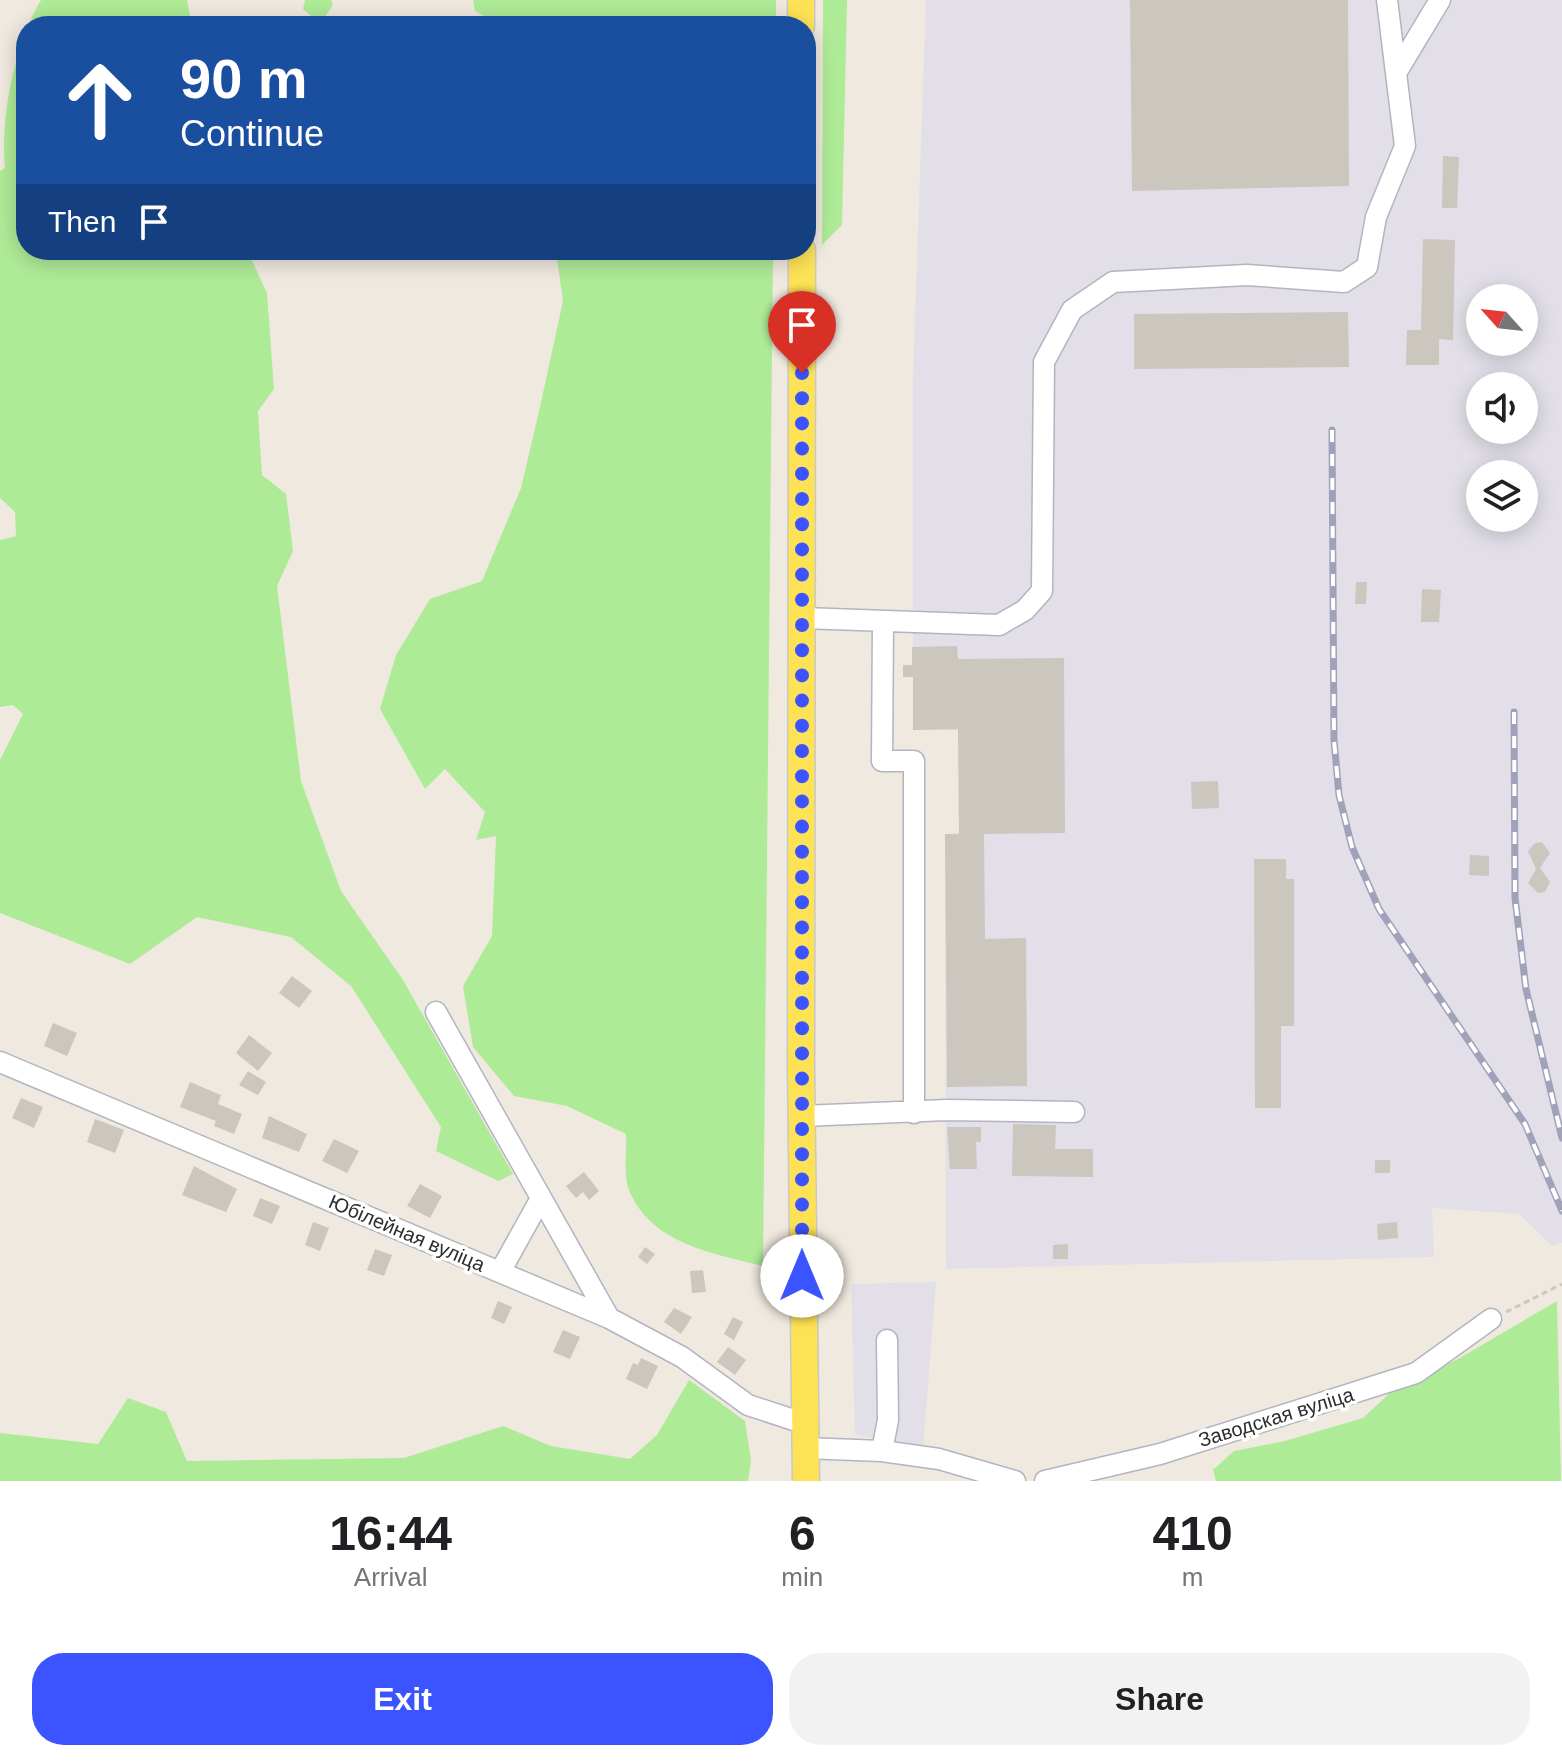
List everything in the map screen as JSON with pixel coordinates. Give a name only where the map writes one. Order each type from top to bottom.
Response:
[{"type":"main road","points":[[802,260],[801,1067],[806,1481]]},
{"type":"street","points":[[803,618],[999,625],[1025,610],[1042,591],[1044,362],[1072,310],[1113,282],[1247,275],[1344,282],[1367,267],[1376,217],[1405,146],[1387,0]]},
{"type":"street","points":[[1396,73],[1440,0]]},
{"type":"street","points":[[883,622],[882,761],[914,761],[914,1113]]},
{"type":"street","points":[[436,1012],[609,1318]]},
{"type":"street","name":"Юбілейная вуліца","points":[[0,1062],[609,1318],[682,1357],[748,1405],[804,1436]]},
{"type":"street","points":[[802,1116],[1074,1112]]},
{"type":"street","points":[[500,1272],[540,1200]]},
{"type":"street","name":"Заводская вуліца","points":[[1045,1481],[1160,1454],[1416,1373],[1491,1319]]},
{"type":"street","points":[[882,1451],[888,1420],[887,1340]]},
{"type":"street","points":[[804,1436],[939,1459],[1015,1481]]},
{"type":"path","points":[[1491,1319],[1562,1284]]},
{"type":"shaded area","points":[[926,0],[1562,0],[1562,1243],[1552,1246],[1519,1214],[1432,1208],[1434,1257],[946,1269],[945,834],[959,833],[958,730],[913,730],[913,376]]},
{"type":"shaded area","points":[[936,1282],[923,1449],[855,1434],[851,1284]]},
{"type":"green space","points":[[41,0],[187,0],[190,16],[33,16]]},
{"type":"green space","points":[[305,0],[331,0],[333,5],[325,16],[311,16],[303,9]]},
{"type":"green space","points":[[473,0],[776,0],[776,16],[484,16],[475,11]]},
{"type":"green space","points":[[823,0],[847,0],[842,225],[822,245]]},
{"type":"green space","points":[[16,63],[16,260],[252,260],[267,293],[274,389],[258,411],[262,475],[286,494],[293,551],[277,586],[301,781],[341,891],[403,980],[513,1174],[498,1181],[436,1151],[441,1127],[351,986],[291,937],[197,917],[130,964],[0,913],[0,760],[23,714],[13,705],[0,707],[0,540],[16,536],[15,512],[0,498],[0,171],[5,168],[5,127]]},
{"type":"green space","points":[[557,260],[773,260],[763,1266],[685,1243],[652,1223],[639,1208],[627,1184],[626,1134],[567,1106],[514,1096],[473,1047],[463,986],[492,936],[496,836],[476,840],[485,812],[445,769],[425,789],[380,709],[396,655],[430,599],[482,581],[521,488],[563,301]]},
{"type":"green space","points":[[1557,1301],[1561,1481],[1216,1481],[1213,1470],[1234,1451],[1285,1441],[1363,1418],[1392,1391],[1458,1359]]},
{"type":"green space","points":[[689,1380],[745,1421],[751,1461],[748,1481],[0,1481],[0,1433],[98,1444],[128,1398],[166,1412],[187,1461],[404,1458],[503,1426],[551,1446],[630,1459],[657,1435]]},
{"type":"building","points":[[1130,0],[1348,0],[1349,186],[1132,191]]},
{"type":"building","points":[[1443,156],[1459,157],[1457,208],[1442,208]]},
{"type":"building","points":[[1423,239],[1455,240],[1453,340],[1439,339],[1439,365],[1406,365],[1407,330],[1421,330]]},
{"type":"building","points":[[1348,312],[1349,367],[1134,369],[1134,314]]},
{"type":"building","points":[[1356,582],[1367,582],[1366,604],[1355,604]]},
{"type":"building","points":[[1422,589],[1441,590],[1439,622],[1421,622]]},
{"type":"building","points":[[957,646],[958,659],[1064,658],[1065,833],[984,834],[985,939],[1026,938],[1027,1086],[947,1087],[945,834],[959,834],[958,729],[913,730],[913,677],[903,677],[903,665],[912,665],[912,647]]},
{"type":"building","points":[[1218,781],[1219,808],[1192,809],[1191,782]]},
{"type":"building","points":[[1542,842],[1550,853],[1540,868],[1550,882],[1545,892],[1538,893],[1528,883],[1536,869],[1528,851],[1535,843]]},
{"type":"building","points":[[1470,855],[1489,856],[1489,876],[1469,875]]},
{"type":"building","points":[[1254,859],[1286,859],[1286,879],[1294,879],[1294,1026],[1281,1026],[1281,1108],[1255,1108]]},
{"type":"building","points":[[292,976],[312,991],[299,1008],[279,993]]},
{"type":"building","points":[[53,1023],[77,1033],[67,1056],[44,1046]]},
{"type":"building","points":[[249,1035],[272,1053],[258,1071],[236,1053]]},
{"type":"building","points":[[248,1071],[266,1082],[258,1095],[239,1085]]},
{"type":"building","points":[[190,1082],[221,1095],[218,1104],[242,1114],[234,1134],[214,1126],[216,1121],[180,1107]]},
{"type":"building","points":[[21,1098],[43,1107],[34,1128],[12,1118]]},
{"type":"building","points":[[269,1116],[307,1134],[299,1152],[262,1138]]},
{"type":"building","points":[[95,1119],[124,1130],[115,1153],[87,1142]]},
{"type":"building","points":[[1013,1124],[1056,1125],[1055,1149],[1093,1149],[1093,1177],[1012,1176]]},
{"type":"building","points":[[947,1127],[981,1127],[981,1142],[976,1142],[977,1169],[950,1169]]},
{"type":"building","points":[[334,1139],[359,1151],[347,1173],[322,1161]]},
{"type":"building","points":[[1375,1160],[1390,1160],[1390,1173],[1375,1173]]},
{"type":"building","points":[[194,1166],[237,1189],[226,1212],[182,1195]]},
{"type":"building","points":[[584,1172],[599,1191],[589,1200],[583,1192],[576,1198],[566,1186]]},
{"type":"building","points":[[420,1184],[442,1196],[430,1218],[407,1206]]},
{"type":"building","points":[[260,1198],[280,1206],[272,1224],[253,1216]]},
{"type":"building","points":[[313,1222],[329,1228],[320,1251],[305,1245]]},
{"type":"building","points":[[1397,1222],[1398,1238],[1378,1240],[1377,1224]]},
{"type":"building","points":[[1068,1244],[1068,1259],[1053,1259],[1053,1245]]},
{"type":"building","points":[[645,1247],[655,1254],[647,1264],[638,1257]]},
{"type":"building","points":[[375,1249],[392,1255],[384,1276],[367,1270]]},
{"type":"building","points":[[703,1270],[706,1292],[692,1293],[690,1271]]},
{"type":"building","points":[[498,1301],[512,1307],[504,1324],[491,1318]]},
{"type":"building","points":[[674,1308],[692,1317],[681,1334],[664,1322]]},
{"type":"building","points":[[733,1317],[743,1322],[734,1340],[724,1334]]},
{"type":"building","points":[[563,1330],[580,1337],[570,1359],[553,1352]]},
{"type":"building","points":[[728,1347],[746,1360],[735,1375],[717,1362]]},
{"type":"building","points":[[641,1358],[658,1366],[647,1389],[626,1379],[633,1363],[638,1365]]},
{"type":"railway","points":[[1332,430],[1334,740],[1339,795],[1352,847],[1379,909],[1525,1124],[1562,1211]]},
{"type":"railway","points":[[1514,712],[1515,898],[1526,989],[1562,1138]]},
{"type":"route","points":[[802,373],[802,1276]]}]
